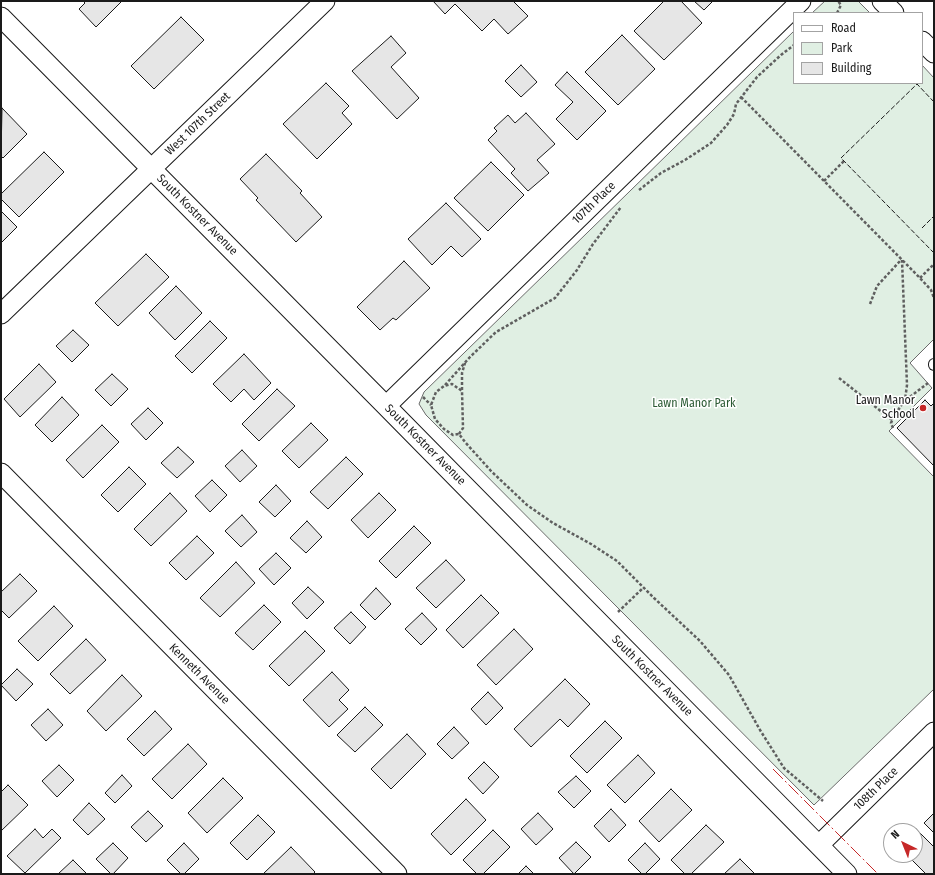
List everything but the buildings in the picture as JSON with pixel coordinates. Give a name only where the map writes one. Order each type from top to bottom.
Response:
[{"type":"street","name":"West 107th Street","points":[[1,314],[325,1]]},
{"type":"street","name":"107th Place","points":[[386,406],[800,1]]},
{"type":"street","points":[[882,1],[893,12]]},
{"type":"street","name":"South Kostner Avenue","points":[[1,17],[847,874]]},
{"type":"street","points":[[923,42],[934,53]]},
{"type":"street","name":"Kenneth Avenue","points":[[1,473],[397,874]]},
{"type":"street","name":"108th Place","points":[[819,845],[934,732]]},
{"type":"path","points":[[838,1],[841,5],[838,12]]},
{"type":"path","points":[[633,194],[661,173],[685,160],[711,143],[727,125],[734,114],[736,104],[757,77],[780,55],[793,47]]},
{"type":"path","points":[[741,97],[920,278],[931,290],[934,298]]},
{"type":"path","points":[[824,181],[844,161]]},
{"type":"path","points":[[431,405],[436,392],[444,386],[496,332],[517,319],[542,307],[555,298],[577,270],[593,244],[615,214],[624,204]]},
{"type":"path","points":[[870,304],[877,286],[902,260]]},
{"type":"path","points":[[902,260],[907,385],[905,400]]},
{"type":"path","points":[[920,278],[934,264]]},
{"type":"path","points":[[460,434],[463,428],[462,373],[465,363]]},
{"type":"path","points":[[839,378],[892,420]]},
{"type":"path","points":[[893,428],[891,423],[892,420],[905,400],[928,383]]},
{"type":"path","points":[[444,386],[452,384],[462,390]]},
{"type":"path","points":[[419,393],[431,405],[435,419],[444,429],[453,435],[460,434]]},
{"type":"path","points":[[460,434],[465,442],[491,471],[527,505],[553,523],[591,544],[617,561],[643,588],[700,641],[729,675],[760,730],[784,768],[823,801]]},
{"type":"path","points":[[615,615],[643,588]]},
{"type":"green space","points":[[825,1],[858,1],[869,12],[813,12]]},
{"type":"green space","name":"Lawn Manor Park","points":[[793,32],[793,84],[923,84],[923,66],[934,78],[934,339],[910,363],[932,388],[889,431],[934,477],[934,689],[814,805],[426,415],[419,404],[424,392]]},
{"type":"fence","points":[[934,102],[917,84],[841,158],[934,253]]},
{"type":"fence","points":[[922,228],[934,216]]},
{"type":"power","points":[[773,769],[878,874]]},
{"type":"place","name":"Lawn Manor School","points":[[923,408]]}]
